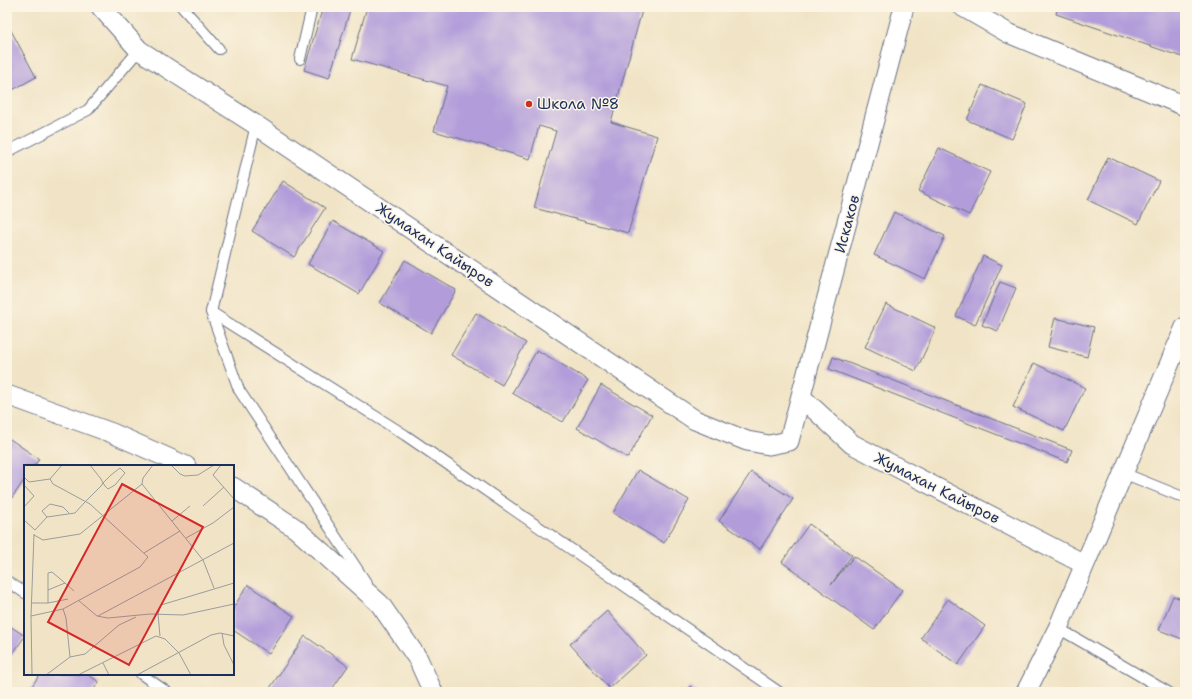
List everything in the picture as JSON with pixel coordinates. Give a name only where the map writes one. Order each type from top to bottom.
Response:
[{"type":"street","name":"Жумахан Кайыров","points":[[101,7],[139,50],[256,125],[695,420],[747,441],[769,445],[789,441]]},
{"type":"street","name":"Искаков","points":[[789,441],[802,397],[904,7]]},
{"type":"street","points":[[963,7],[1008,32],[1185,106]]},
{"type":"street","points":[[1026,692],[1058,628],[1122,473],[1185,327]]},
{"type":"street","points":[[7,396],[112,433],[184,465]]},
{"type":"street","name":"Жумахан Кайыров","points":[[802,397],[852,444],[1084,564]]},
{"type":"street","points":[[234,488],[295,528],[380,604],[418,659],[433,692]]},
{"type":"lane","points":[[182,7],[219,50]]},
{"type":"lane","points":[[300,59],[312,7]]},
{"type":"lane","points":[[7,152],[88,110],[139,50]]},
{"type":"lane","points":[[256,125],[211,312],[239,390],[380,604]]},
{"type":"lane","points":[[211,312],[405,435],[779,692]]},
{"type":"lane","points":[[1122,473],[1185,498]]},
{"type":"lane","points":[[7,581],[24,593]]},
{"type":"lane","points":[[1058,628],[1168,692]]},
{"type":"lane","points":[[142,675],[167,692]]},
{"type":"building","points":[[323,7],[351,7],[329,78],[304,70]]},
{"type":"building","name":"Школа №8","points":[[367,7],[643,7],[611,122],[657,136],[628,233],[534,208],[556,131],[539,126],[530,159],[434,131],[447,86],[352,59]]},
{"type":"building","points":[[1058,7],[1185,7],[1185,58],[1056,14]]},
{"type":"building","points":[[7,23],[36,77],[7,93]]},
{"type":"building","points":[[982,85],[1027,104],[1012,139],[967,120]]},
{"type":"building","points":[[939,148],[990,172],[969,215],[918,191]]},
{"type":"building","points":[[1108,157],[1159,181],[1138,224],[1088,200]]},
{"type":"building","points":[[283,181],[325,208],[294,257],[252,231]]},
{"type":"building","points":[[894,212],[945,236],[925,279],[874,255]]},
{"type":"building","points":[[333,221],[384,251],[359,294],[308,264]]},
{"type":"building","points":[[983,256],[1002,265],[975,325],[956,316]]},
{"type":"building","points":[[405,260],[456,290],[431,333],[380,303]]},
{"type":"building","points":[[1000,282],[1016,288],[998,331],[982,325]]},
{"type":"building","points":[[886,304],[936,328],[916,371],[865,347]]},
{"type":"building","points":[[476,313],[526,343],[502,385],[451,355]]},
{"type":"building","points":[[1055,318],[1094,327],[1087,357],[1048,347]]},
{"type":"building","points":[[537,350],[588,380],[563,422],[512,393]]},
{"type":"building","points":[[833,357],[1072,450],[1067,462],[829,369]]},
{"type":"building","points":[[1034,363],[1085,388],[1064,431],[1013,407]]},
{"type":"building","points":[[601,385],[652,415],[628,458],[577,428]]},
{"type":"building","points":[[7,437],[39,459],[35,465],[24,465],[24,480],[9,502],[7,501]]},
{"type":"building","points":[[638,470],[689,500],[664,543],[613,513]]},
{"type":"building","points":[[751,472],[793,499],[760,549],[719,521]]},
{"type":"building","points":[[809,524],[852,555],[831,585],[854,556],[902,590],[874,630],[782,562]]},
{"type":"building","points":[[248,585],[294,616],[269,654],[234,631],[234,606]]},
{"type":"building","points":[[1173,596],[1185,600],[1185,640],[1159,630]]},
{"type":"building","points":[[948,599],[985,626],[958,665],[921,638]]},
{"type":"building","points":[[607,611],[646,655],[609,688],[570,644]]},
{"type":"building","points":[[7,624],[24,635],[24,637],[7,662]]},
{"type":"building","points":[[305,636],[348,666],[330,692],[275,692],[270,688]]},
{"type":"building","points":[[39,675],[88,675],[99,682],[92,692],[28,692]]},
{"type":"building","points":[[690,686],[698,692],[685,692]]},
{"type":"place","name":"Школа №8","points":[[529,104]]}]
